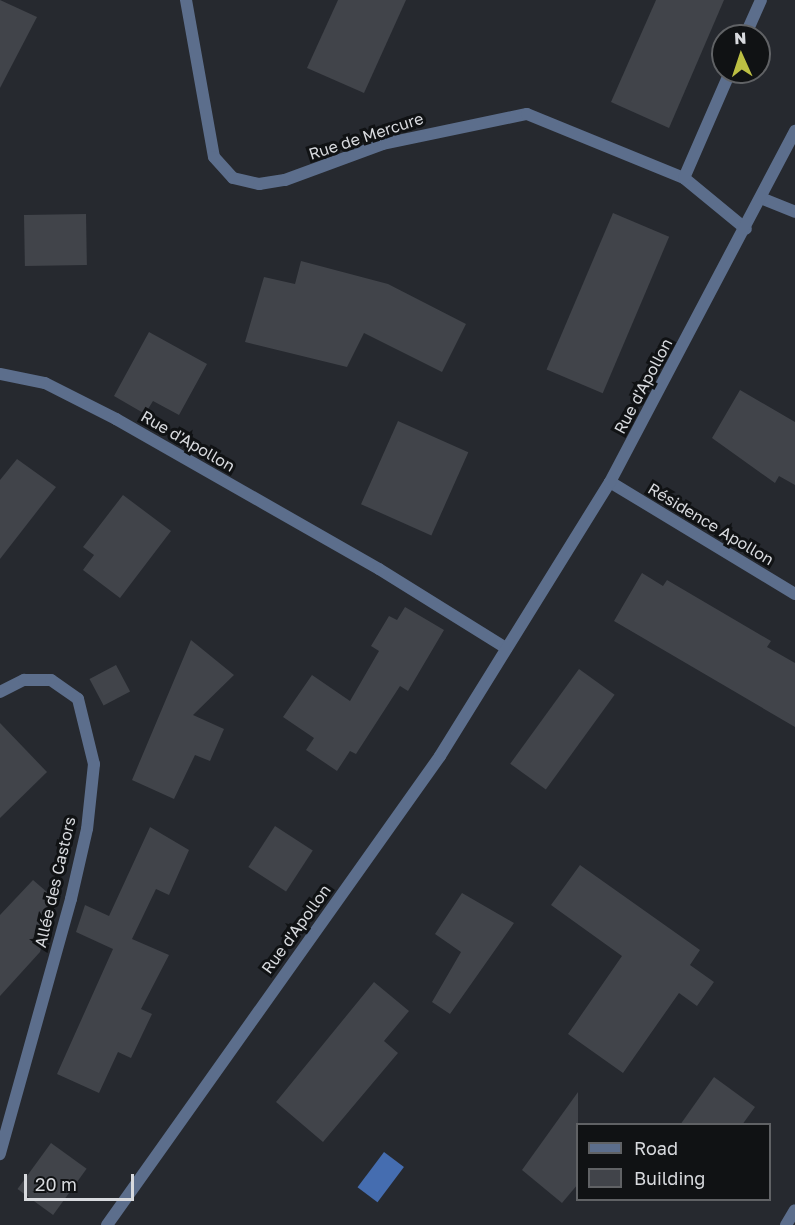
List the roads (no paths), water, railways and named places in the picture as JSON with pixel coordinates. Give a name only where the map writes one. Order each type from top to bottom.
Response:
[{"type":"street","name":"Rue de Mercure","points":[[186,0],[214,157],[233,178],[258,184],[285,180],[383,144],[527,114],[684,178],[746,229]]},
{"type":"street","points":[[750,24],[761,0]]},
{"type":"street","points":[[684,178],[725,84]]},
{"type":"street","name":"Rue d'Apollon","points":[[107,1225],[440,756],[610,482],[746,229],[795,131]]},
{"type":"street","points":[[761,198],[795,212]]},
{"type":"street","name":"Rue d'Apollon","points":[[0,374],[45,383],[116,419],[379,569],[506,648]]},
{"type":"street","name":"Résidence Apollon","points":[[610,482],[795,594]]},
{"type":"street","name":"Allée des Castors","points":[[0,692],[24,680],[51,680],[78,699],[94,764],[87,829],[71,899],[0,1154]]},
{"type":"street","points":[[786,1225],[795,1210]]},
{"type":"water","points":[[384,1152],[404,1167],[377,1202],[358,1187]]}]
